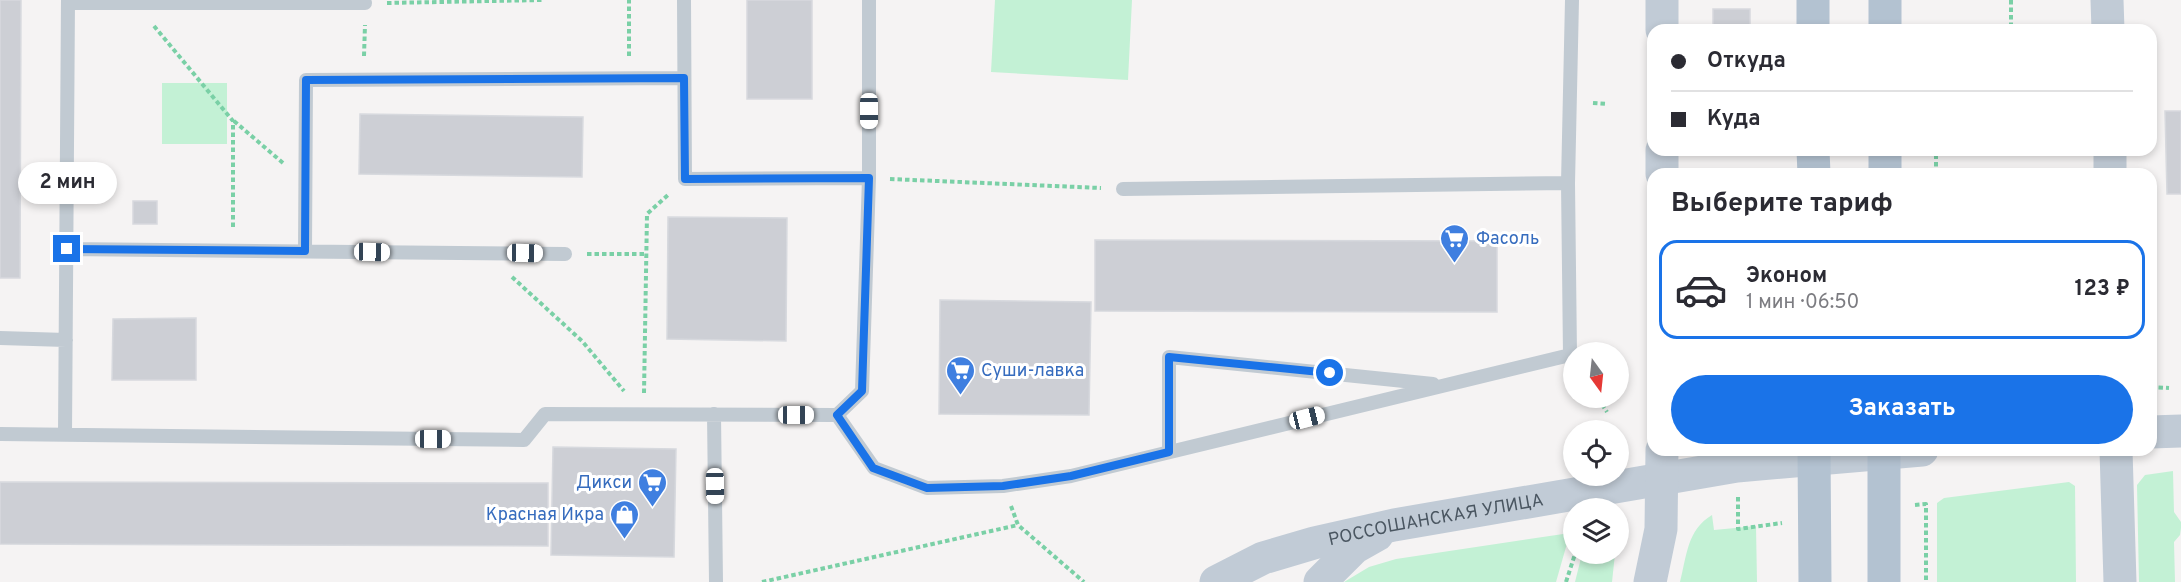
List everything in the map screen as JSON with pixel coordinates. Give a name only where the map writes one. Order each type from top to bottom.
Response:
[{"type":"main road","points":[[1662,0],[1662,24]]},
{"type":"main road","points":[[1813,0],[1813,24]]},
{"type":"main road","points":[[1885,0],[1885,24]]},
{"type":"main road","points":[[2107,0],[2108,24]]},
{"type":"main road","points":[[2157,432],[2181,431]]},
{"type":"main road","points":[[1814,456],[1815,582]]},
{"type":"main road","name":"РОССОШАНСКАЯ УЛИЦА","points":[[1216,582],[1263,558],[1314,543],[1662,464],[1737,466],[1853,456]]},
{"type":"main road","points":[[1884,456],[1884,582]]},
{"type":"main road","points":[[2116,456],[2120,582]]},
{"type":"main road","points":[[1650,582],[1661,529],[1662,464]]},
{"type":"main road","points":[[1320,582],[1354,548],[1394,525]]},
{"type":"lane","points":[[684,0],[685,179],[869,178]]},
{"type":"lane","points":[[0,434],[524,440],[545,414],[837,415],[862,391],[869,178],[869,0]]},
{"type":"lane","points":[[837,415],[873,468],[927,488],[1003,486],[1071,476],[1570,355],[1568,183],[1572,0]]},
{"type":"lane","points":[[65,434],[68,2],[365,3]]},
{"type":"lane","points":[[305,251],[306,80],[684,78]]},
{"type":"lane","points":[[1123,189],[1568,183]]},
{"type":"lane","points":[[67,249],[565,254]]},
{"type":"lane","points":[[0,338],[66,340]]},
{"type":"lane","points":[[1169,452],[1169,357],[1444,385]]},
{"type":"lane","points":[[714,414],[716,582]]},
{"type":"path","points":[[363,79],[365,3],[542,0]]},
{"type":"path","points":[[629,0],[629,79]]},
{"type":"path","points":[[2011,0],[2011,24]]},
{"type":"path","points":[[135,3],[233,121],[305,183]]},
{"type":"path","points":[[233,121],[233,250]]},
{"type":"path","points":[[869,178],[1123,189]]},
{"type":"path","points":[[644,414],[647,214],[685,179]]},
{"type":"path","points":[[484,253],[582,341],[644,414]]},
{"type":"path","points":[[565,254],[646,254]]},
{"type":"path","points":[[2157,387],[2169,388]]},
{"type":"path","points":[[1604,408],[1607,412]]},
{"type":"path","points":[[1003,486],[1018,525],[1084,582]]},
{"type":"path","points":[[762,582],[1018,525]]},
{"type":"path","points":[[1566,582],[1572,564]]},
{"type":"green space","points":[[995,0],[1132,0],[1128,80],[991,72]]},
{"type":"green space","points":[[162,83],[227,83],[227,144],[162,144]]},
{"type":"green space","points":[[2173,471],[2174,512],[2181,522],[2180,535],[2174,542],[2175,582],[2139,582],[2137,485],[2145,475]]},
{"type":"green space","points":[[2069,482],[2075,486],[2076,582],[1937,582],[1937,503],[1944,498]]},
{"type":"green space","points":[[1712,515],[1714,530],[1756,526],[1757,582],[1680,582],[1689,544],[1697,528]]},
{"type":"green space","points":[[1563,534],[1563,558],[1556,582],[1344,582],[1369,567],[1396,559]]},
{"type":"green space","points":[[1580,564],[1614,564],[1612,582],[1575,582]]},
{"type":"building","points":[[0,0],[21,0],[20,278],[0,278]]},
{"type":"building","points":[[747,0],[812,0],[812,99],[747,99]]},
{"type":"building","points":[[1713,9],[1750,9],[1750,24],[1713,24]]},
{"type":"building","points":[[2165,111],[2181,111],[2181,194],[2167,194]]},
{"type":"building","points":[[360,114],[583,117],[582,177],[359,174]]},
{"type":"building","points":[[133,201],[157,201],[157,224],[133,224]]},
{"type":"building","points":[[668,217],[787,218],[786,341],[667,339]]},
{"type":"building","points":[[1095,240],[1497,241],[1497,312],[1095,311]]},
{"type":"building","points":[[940,300],[1091,302],[1089,415],[939,414]]},
{"type":"building","points":[[196,318],[196,380],[112,380],[113,319]]},
{"type":"building","points":[[553,447],[676,449],[674,557],[551,555]]},
{"type":"building","points":[[0,482],[548,483],[548,546],[0,544]]},
{"type":"place","name":"Фасоль","points":[[1455,264]]},
{"type":"place","name":"Суши-лавка","points":[[960,396]]},
{"type":"place","name":"Дикси","points":[[653,508]]},
{"type":"place","name":"Красная Икра","points":[[625,540]]},
{"type":"route","points":[[67,249],[305,251],[306,80],[684,78],[685,179],[869,178],[862,391],[837,415],[873,468],[927,488],[1003,486],[1071,476],[1169,452],[1169,357],[1330,373]]}]
